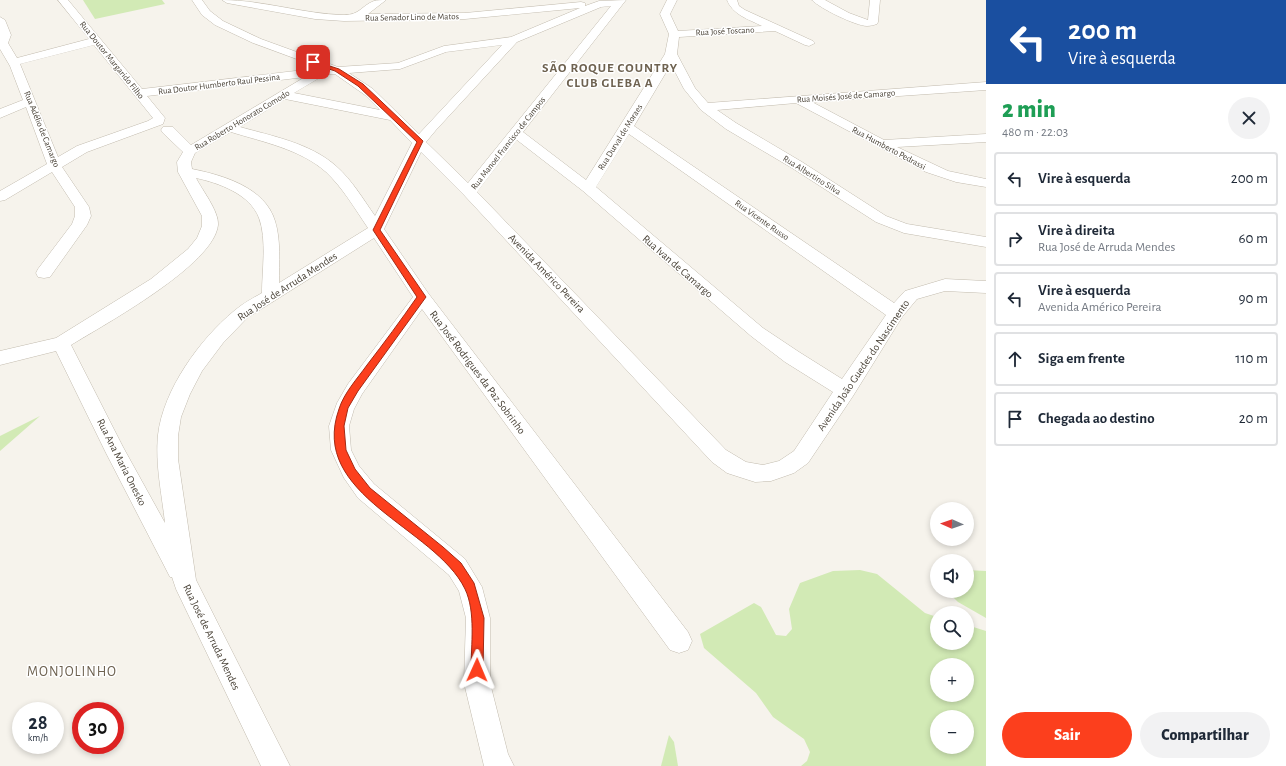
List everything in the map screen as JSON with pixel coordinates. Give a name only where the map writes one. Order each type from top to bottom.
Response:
[{"type":"street","name":"Rua Doutor Margarido Filho","points":[[63,0],[159,118],[163,125],[190,151]]},
{"type":"street","points":[[197,0],[211,18],[241,35],[330,71]]},
{"type":"street","name":"Rua Senador Lino de Matos","points":[[228,0],[315,16],[357,18],[472,15],[599,4]]},
{"type":"street","points":[[357,18],[381,0]]},
{"type":"street","points":[[672,0],[665,14],[674,34]]},
{"type":"street","points":[[732,0],[735,8],[741,12],[809,43]]},
{"type":"street","points":[[817,0],[860,22],[868,24],[873,22],[875,0]]},
{"type":"street","points":[[376,230],[420,141],[431,127],[513,40],[599,4],[620,1]]},
{"type":"street","name":"Rua Manoel Francisco de Campos","points":[[469,192],[620,1]]},
{"type":"street","points":[[0,20],[6,35],[1,44]]},
{"type":"street","name":"Rua José Toscano","points":[[674,34],[776,28]]},
{"type":"street","name":"Rua Durval de Moraes","points":[[588,188],[671,54],[674,34]]},
{"type":"street","name":"Rua Roberto Honorato Comodo","points":[[185,172],[184,162],[190,151],[231,128],[284,95],[330,71],[400,66],[444,49],[513,40]]},
{"type":"street","points":[[12,66],[95,41]]},
{"type":"street","name":"Rua Adélio de Camargo","points":[[1,44],[30,101],[54,165],[82,207],[82,216],[74,233],[44,272]]},
{"type":"street","name":"Rua Albertino Silva","points":[[671,54],[690,89],[705,107],[731,126],[881,219],[904,228],[986,242]]},
{"type":"street","name":"Rua Doutor Humberto Raul Pessina","points":[[138,93],[330,71]]},
{"type":"street","name":"Avenida Américo Pereira","points":[[330,71],[369,92],[394,118],[420,141],[720,456],[736,468],[756,474]]},
{"type":"street","name":"Rua Moisés José de Camargo","points":[[705,107],[986,86]]},
{"type":"street","points":[[284,95],[394,118]]},
{"type":"street","name":"Rua Humberto Pedrassi","points":[[798,99],[883,144],[915,163],[937,173],[958,180],[986,183]]},
{"type":"street","points":[[0,114],[30,101]]},
{"type":"street","points":[[0,197],[82,149],[153,124],[163,125]]},
{"type":"street","name":"Rua Vicente Russo","points":[[627,126],[896,313]]},
{"type":"street","name":"Rua José Rodrigues da Paz Sobrinho","points":[[231,128],[301,151],[324,163],[349,190],[422,297],[680,642]]},
{"type":"street","name":"Rua Ivan de Camargo","points":[[516,133],[588,188],[752,329],[792,357],[846,391]]},
{"type":"street","points":[[883,144],[986,138]]},
{"type":"street","points":[[185,172],[216,178],[231,183],[249,196],[259,207],[268,224],[271,295]]},
{"type":"street","points":[[0,358],[61,343],[158,283],[194,253],[204,239],[210,226],[210,216],[185,172]]},
{"type":"street","name":"Rua José de Arruda Mendes","points":[[276,766],[184,581],[168,459],[168,436],[171,417],[180,394],[191,374],[217,338],[241,314],[376,230]]},
{"type":"street","name":"Avenida João Guedes do Nascimento","points":[[756,474],[776,472],[792,466],[801,457],[846,391],[896,313],[911,295],[945,285],[986,287]]},
{"type":"street","points":[[422,297],[355,389],[344,408],[339,426],[341,450],[351,472],[366,491],[457,567],[470,587],[478,618],[477,683],[496,761],[500,766]]},
{"type":"street","name":"Rua Ana Maria Onesko","points":[[61,343],[116,453],[184,581]]},
{"type":"green space","points":[[83,0],[162,0],[165,4],[95,19]]},
{"type":"green space","points":[[40,416],[0,451],[0,436]]},
{"type":"green space","points":[[860,570],[877,574],[925,613],[930,615],[930,650],[974,650],[974,627],[986,631],[986,766],[801,766],[807,761],[810,752],[804,739],[773,717],[756,693],[704,648],[700,634],[754,603],[761,607],[776,635],[786,636],[792,629],[789,609],[800,583],[833,571]]},
{"type":"green space","points":[[974,570],[986,571],[986,618],[974,611],[974,606],[965,606],[954,598],[974,598]]},
{"type":"green space","points":[[669,735],[674,742],[678,766],[661,766]]},
{"type":"district","name":"SÃO ROQUE COUNTRY CLUB GLEBA A","points":[[610,74]]},
{"type":"district","name":"MONJOLINHO","points":[[72,671]]},
{"type":"route","points":[[313,62],[337,70],[360,85],[420,141],[376,230],[422,297],[355,389],[344,408],[339,426],[341,450],[351,472],[366,491],[457,567],[470,587],[478,618],[477,670]]}]
